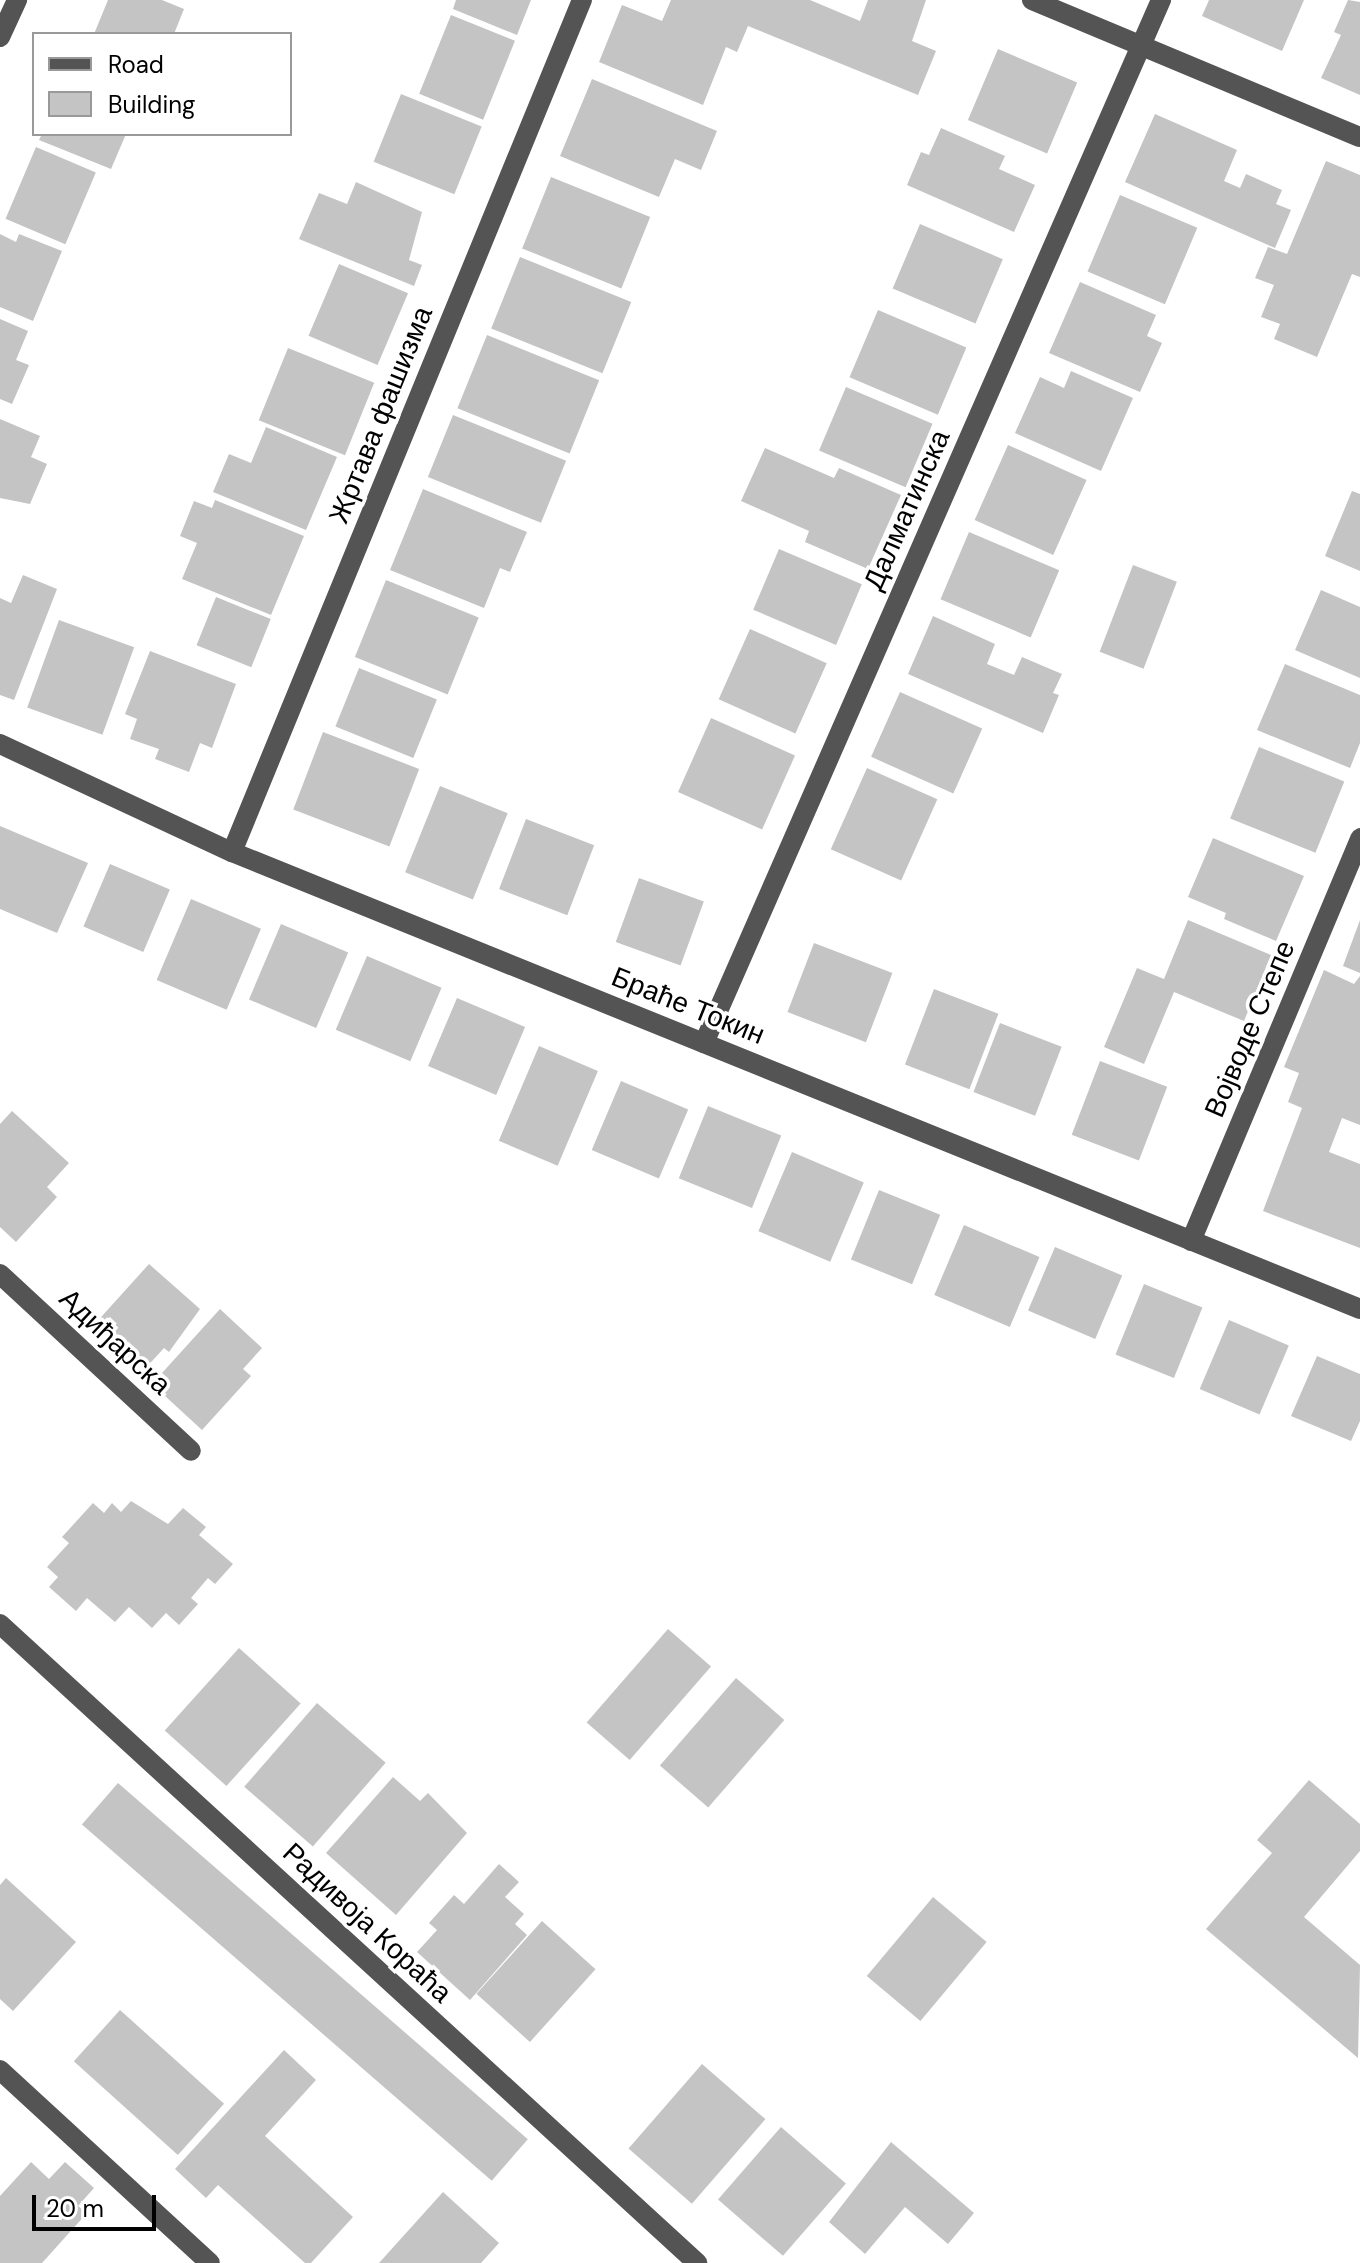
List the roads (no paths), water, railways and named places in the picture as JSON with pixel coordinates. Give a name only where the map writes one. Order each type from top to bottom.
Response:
[{"type":"street","points":[[0,37],[17,0]]},
{"type":"street","name":"Жртава фашизма","points":[[232,852],[582,0]]},
{"type":"street","points":[[1032,0],[1360,137]]},
{"type":"street","name":"Далматинска","points":[[704,1043],[1161,0]]},
{"type":"street","name":"Браће Токин","points":[[0,744],[232,852],[1360,1309]]},
{"type":"street","name":"Војводе Степе","points":[[1191,1241],[1360,838]]},
{"type":"street","name":"Адиђарска","points":[[0,1274],[191,1451]]},
{"type":"street","name":"Радивоја Кораћа","points":[[0,1624],[697,2263]]},
{"type":"street","points":[[0,2070],[210,2263]]}]
